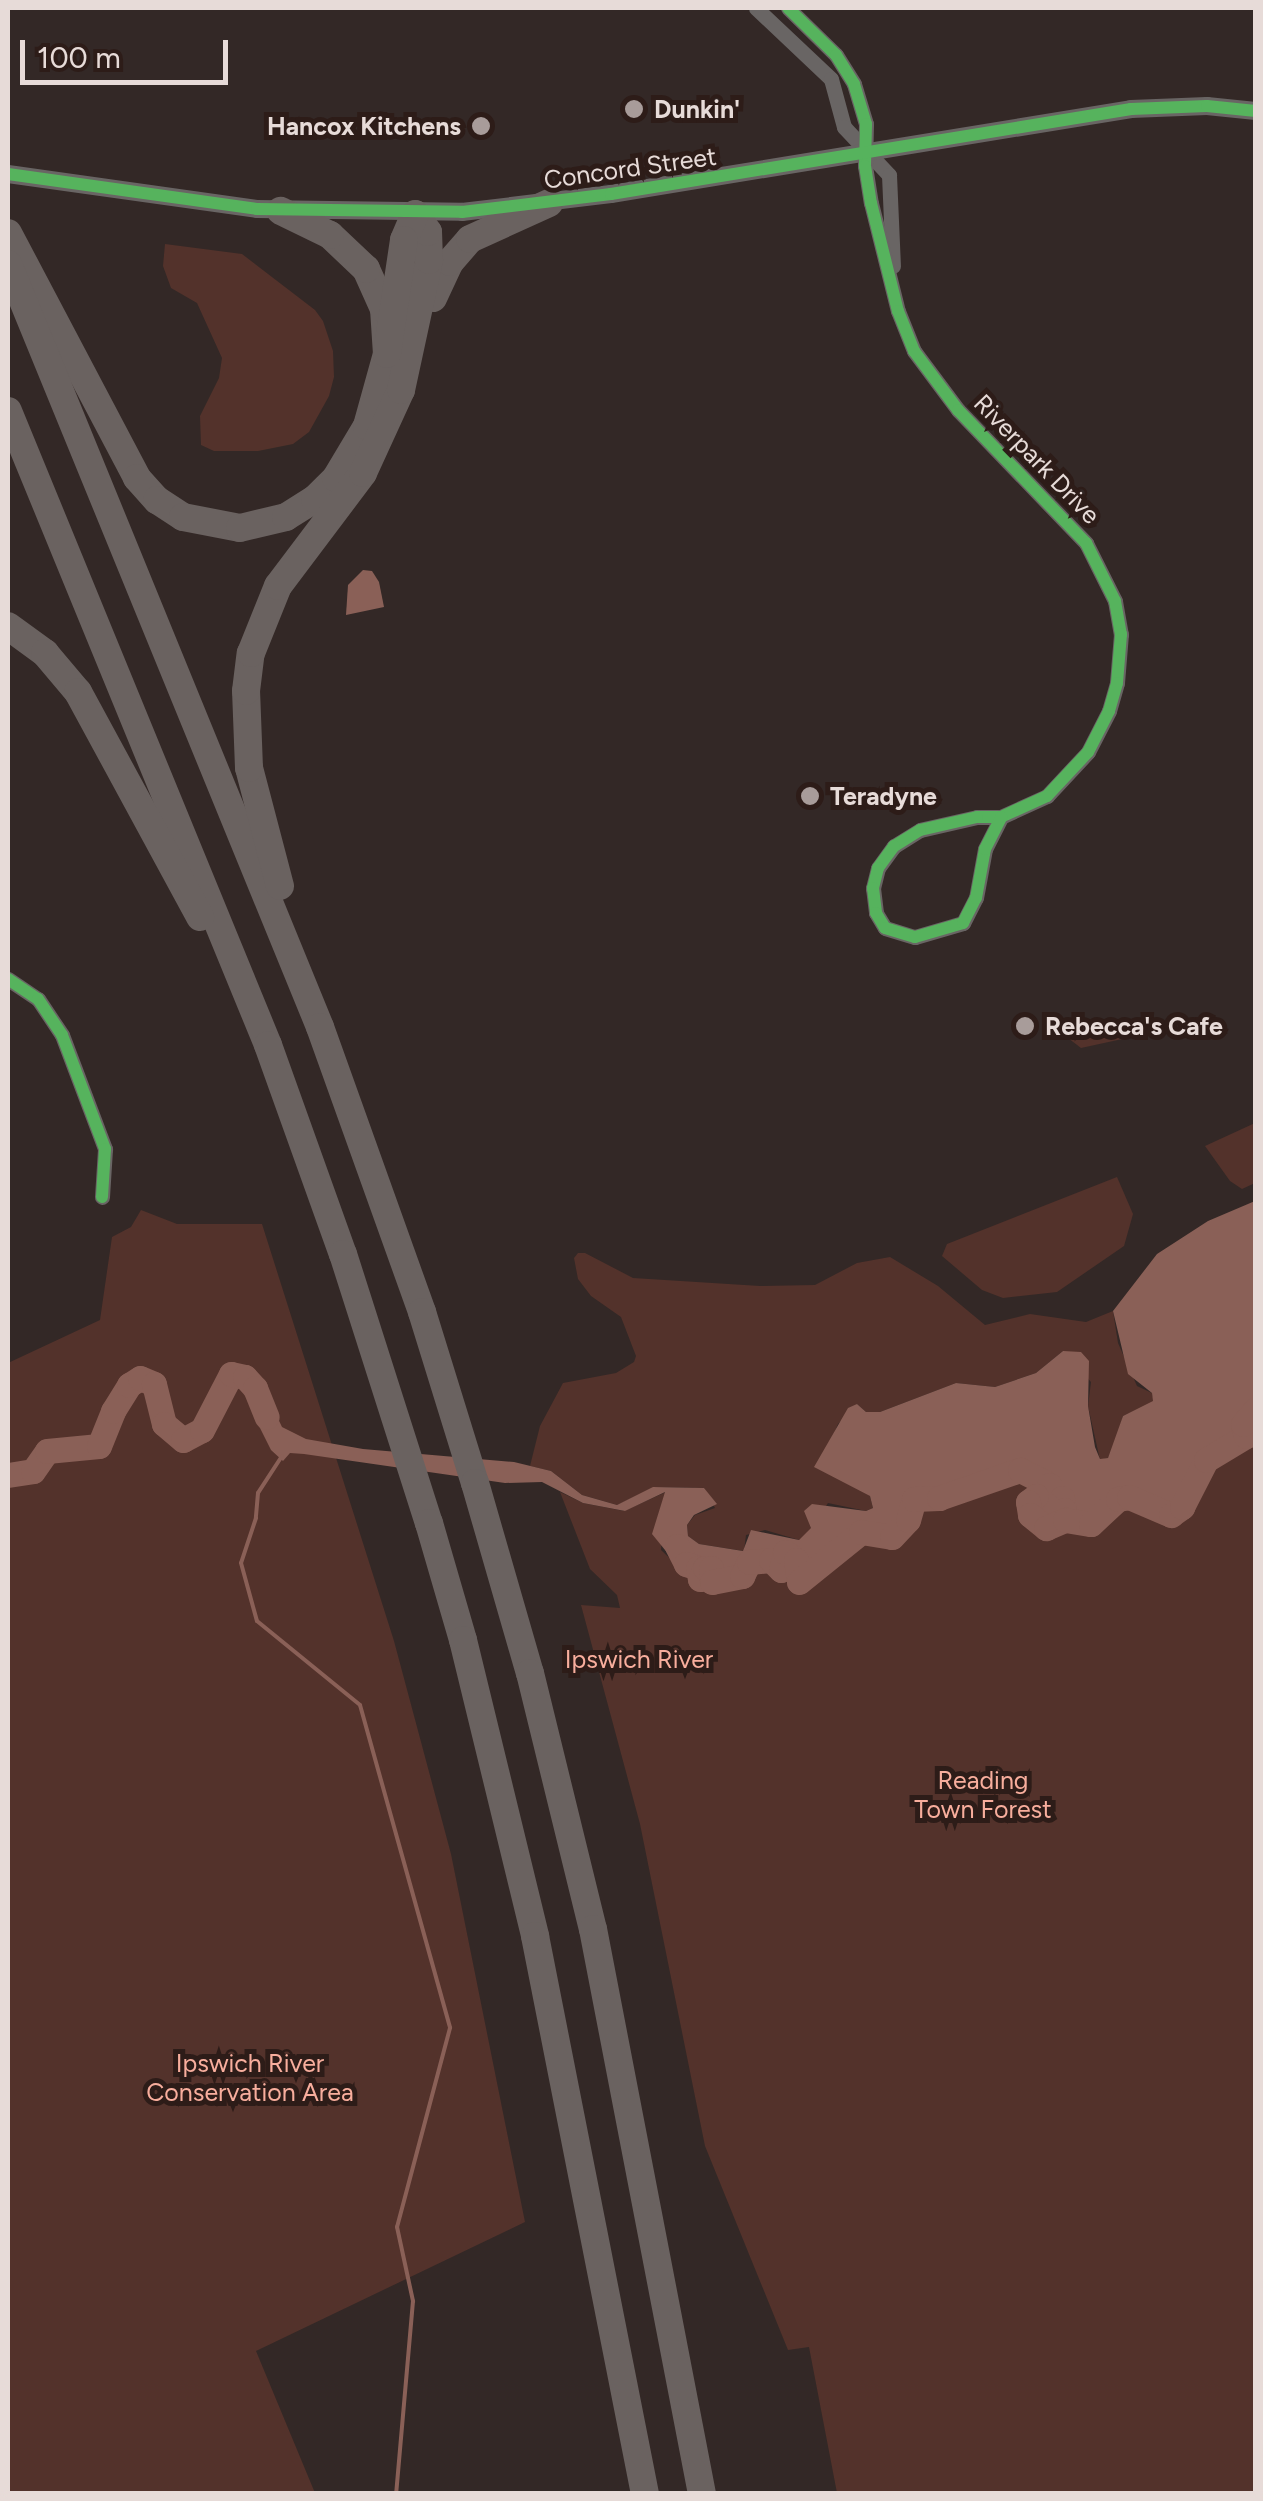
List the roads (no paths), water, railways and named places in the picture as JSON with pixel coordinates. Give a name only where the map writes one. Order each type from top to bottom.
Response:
[{"type":"highway","points":[[8,233],[137,478],[157,500],[198,523],[255,527],[286,517],[316,499],[336,478],[361,439],[399,355],[461,248],[492,226],[549,203]]},
{"type":"highway","points":[[280,211],[330,235],[366,269],[399,355]]},
{"type":"highway","points":[[320,1028],[251,782],[248,674],[256,633],[272,597],[363,473],[390,418],[399,355],[404,240],[415,214]]},
{"type":"highway","points":[[8,264],[320,1028],[422,1312],[471,1469],[530,1673],[592,1929],[702,2494]]},
{"type":"highway","points":[[8,411],[268,1045],[411,1463],[463,1640],[536,1936],[645,2494]]},
{"type":"highway","points":[[8,626],[44,652],[78,692],[268,1045]]},
{"type":"street","points":[[756,8],[830,79],[844,127],[865,154]]},
{"type":"street","points":[[788,8],[836,55],[854,84],[866,124],[865,154]]},
{"type":"street","name":"Concord Street","points":[[8,174],[280,211],[415,214],[549,203],[1130,109],[1207,106],[1256,111]]},
{"type":"street","name":"Riverpark Drive","points":[[865,154],[866,178],[905,332],[931,377],[1086,543],[1110,586],[1118,616],[1118,683],[1110,711],[1088,752],[1047,796],[1001,817],[977,817],[920,830],[894,846],[878,868],[874,888],[876,913],[885,928],[915,937],[963,922],[976,898],[986,849],[1001,817]]},
{"type":"street","name":"Riverpark Drive","points":[[865,154],[885,170],[892,185],[894,295]]},
{"type":"street","points":[[8,979],[38,999],[59,1027],[106,1149],[102,1197]]},
{"type":"waterway","name":"Ipswich River","points":[[8,1475],[33,1471],[47,1451],[99,1446],[113,1411],[129,1385],[140,1378],[154,1384],[164,1424],[183,1440],[202,1430],[231,1374],[245,1377],[255,1388],[267,1417]]},
{"type":"waterway","name":"Ipswich River","points":[[677,1546],[686,1564],[698,1568],[700,1579],[705,1568],[711,1568],[712,1582],[742,1576],[749,1562],[771,1560],[781,1570],[785,1552],[796,1560],[799,1582],[861,1532],[892,1537],[908,1520],[914,1499],[939,1498],[1020,1470],[1049,1485],[1062,1498],[1064,1510],[1058,1515],[1036,1496],[1028,1502],[1030,1515],[1046,1528],[1065,1520],[1091,1524],[1118,1499],[1129,1497],[1171,1515],[1182,1507],[1206,1460],[1246,1436],[1243,1424],[1256,1409]]},
{"type":"waterway","points":[[282,1456],[258,1493],[256,1518],[241,1563],[257,1621],[360,1705],[450,2028],[397,2227],[413,2301],[396,2494]]},
{"type":"place","name":"Dunkin'","points":[[634,109]]},
{"type":"place","name":"Hancox Kitchens","points":[[481,126]]},
{"type":"place","name":"Teradyne","points":[[810,796]]},
{"type":"place","name":"Rebecca's Cafe","points":[[1025,1026]]},
{"type":"park label","name":"Reading Town Forest","points":[[983,1796]]},
{"type":"park label","name":"Ipswich River Conservation Area","points":[[250,2078]]}]
